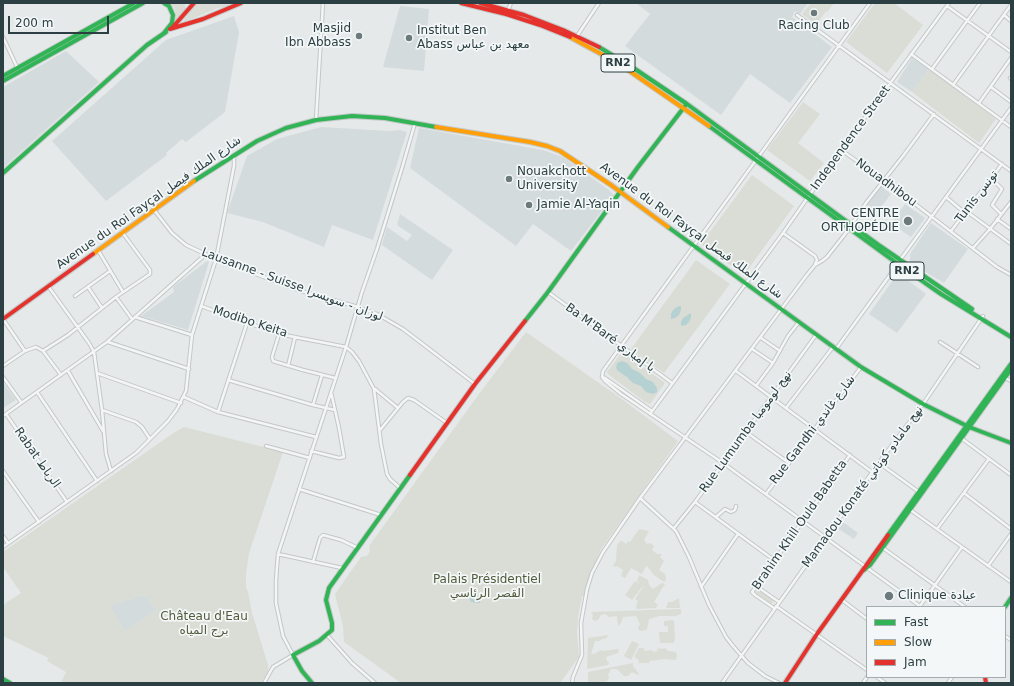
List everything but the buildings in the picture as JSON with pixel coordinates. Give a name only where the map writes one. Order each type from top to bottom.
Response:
[{"type":"main road","points":[[3,76],[134,3]]},
{"type":"main road","points":[[3,81],[143,3]]},
{"type":"main road","points":[[164,3],[169,6],[173,15],[172,23],[164,33]]},
{"type":"main road","points":[[3,173],[142,49],[183,18],[194,3]]},
{"type":"main road","points":[[170,29],[203,19],[238,3]]},
{"type":"main road","name":"RN2","points":[[461,3],[522,19],[575,37]]},
{"type":"main road","name":"RN2","points":[[480,3],[542,21],[575,37],[618,63],[685,106],[941,294],[1011,333]]},
{"type":"main road","points":[[309,682],[293,655],[327,635],[331,631],[333,626],[326,604],[326,597],[329,588],[475,384],[548,292],[642,162],[685,106]]},
{"type":"main road","name":"Avenue du Roi Fayçal شارع الملك فيصل","points":[[3,319],[122,232],[257,140],[296,125],[316,120],[352,116],[369,116],[530,142],[560,151],[746,282],[861,367],[923,404],[968,427],[1011,443]]},
{"type":"main road","name":"RN2","points":[[983,318],[1011,337]]},
{"type":"main road","points":[[968,427],[1011,364]]},
{"type":"main road","points":[[785,683],[817,634],[1011,369]]},
{"type":"main road","points":[[789,677],[789,683]]},
{"type":"main road","points":[[3,679],[10,683]]},
{"type":"street","points":[[316,120],[323,3]]},
{"type":"street","points":[[508,10],[511,3]]},
{"type":"street","points":[[575,37],[599,3]]},
{"type":"street","points":[[870,3],[603,371],[602,377],[826,537],[866,568],[921,606],[962,547]]},
{"type":"street","name":"Independence Street","points":[[651,412],[783,233],[841,150],[949,3]]},
{"type":"street","points":[[932,69],[980,3]]},
{"type":"street","points":[[953,85],[1011,5]]},
{"type":"street","points":[[947,6],[1011,52]]},
{"type":"street","points":[[797,15],[891,82],[1011,171]]},
{"type":"street","points":[[1004,15],[1011,21]]},
{"type":"street","points":[[3,37],[18,68]]},
{"type":"street","points":[[912,54],[1011,127]]},
{"type":"street","points":[[979,103],[1011,58]]},
{"type":"street","points":[[991,86],[1011,102]]},
{"type":"street","points":[[786,408],[834,348],[899,262],[931,216],[1011,109]]},
{"type":"street","points":[[815,265],[827,257],[851,227],[866,203],[934,114]]},
{"type":"street","points":[[264,683],[273,667],[293,655],[283,636],[276,603],[276,572],[278,554],[346,347],[415,123]]},
{"type":"street","name":"Nouadhibou","points":[[841,150],[884,180],[1011,276]]},
{"type":"street","points":[[3,547],[136,453],[168,421],[181,403],[188,379],[192,335],[216,259],[234,166],[234,155]]},
{"type":"street","name":"Tunis تونس","points":[[952,231],[1002,164]]},
{"type":"street","points":[[991,178],[1002,189],[992,205],[1001,214]]},
{"type":"street","points":[[946,197],[1011,244]]},
{"type":"street","points":[[973,248],[1011,202]]},
{"type":"street","name":"Lausanne - Suisse لوزان - سويسرا","points":[[154,210],[179,240],[186,245],[216,259],[305,292],[358,307],[390,320],[475,384]]},
{"type":"street","points":[[998,219],[1010,228],[1011,224]]},
{"type":"street","points":[[43,351],[68,335],[116,297],[150,274],[150,271],[122,232]]},
{"type":"street","points":[[572,683],[572,677],[582,656],[581,618],[589,582],[604,552],[640,498],[815,265],[817,260],[815,256],[783,233]]},
{"type":"street","points":[[98,250],[123,292]]},
{"type":"street","points":[[4,415],[107,342],[206,254]]},
{"type":"street","points":[[75,296],[110,271]]},
{"type":"street","points":[[48,286],[94,352],[106,454],[111,471]]},
{"type":"street","points":[[88,287],[102,308]]},
{"type":"street","name":"Ba M'Baré با إمباري","points":[[548,292],[672,382]]},
{"type":"street","points":[[116,297],[134,318],[192,335]]},
{"type":"street","name":"Modibo Keita","points":[[201,306],[279,334],[346,347]]},
{"type":"street","name":"Mamadou Konaté نهج مامادو كوناتي","points":[[722,683],[872,472],[923,404],[983,318]]},
{"type":"street","points":[[3,319],[25,351]]},
{"type":"street","points":[[756,386],[773,363],[788,336],[799,322]]},
{"type":"street","points":[[218,412],[247,323]]},
{"type":"street","points":[[279,334],[272,359],[274,362],[335,378]]},
{"type":"street","name":"Rue Lumumba نهج لومومبا","points":[[674,528],[695,502],[816,335]]},
{"type":"street","points":[[288,366],[295,337]]},
{"type":"street","points":[[761,338],[780,352]]},
{"type":"street","points":[[107,342],[189,368]]},
{"type":"street","points":[[940,342],[978,367]]},
{"type":"street","points":[[3,366],[25,351],[36,347],[43,351],[61,375]]},
{"type":"street","points":[[346,347],[359,361],[374,389],[387,474],[390,479],[400,488]]},
{"type":"street","points":[[752,349],[773,363]]},
{"type":"street","name":"Rue Gandhi شارع غاندي","points":[[766,494],[861,367]]},
{"type":"street","points":[[68,371],[104,433]]},
{"type":"street","points":[[736,371],[872,472]]},
{"type":"street","points":[[97,372],[181,403]]},
{"type":"street","points":[[313,405],[322,375]]},
{"type":"street","points":[[3,377],[21,402]]},
{"type":"street","points":[[1005,378],[1011,381]]},
{"type":"street","points":[[228,380],[335,410]]},
{"type":"street","points":[[374,389],[398,408]]},
{"type":"street","points":[[36,392],[97,481]]},
{"type":"street","points":[[312,451],[340,458],[343,458],[344,455],[331,392]]},
{"type":"street","points":[[184,397],[218,412],[316,437]]},
{"type":"street","points":[[380,430],[398,408],[406,400],[411,398],[447,423]]},
{"type":"street","points":[[102,410],[136,422],[142,427],[150,439]]},
{"type":"street","name":"Rabat الرباط","points":[[4,415],[67,502]]},
{"type":"street","points":[[746,432],[789,463]]},
{"type":"street","points":[[960,437],[1011,475]]},
{"type":"street","points":[[266,446],[310,458]]},
{"type":"street","name":"Brahim Khill Ould Babetta","points":[[775,607],[752,594],[802,520],[850,455]]},
{"type":"street","points":[[937,529],[989,459]]},
{"type":"street","points":[[879,463],[920,493]]},
{"type":"street","points":[[3,471],[39,522]]},
{"type":"street","points":[[299,489],[380,515]]},
{"type":"street","points":[[964,493],[1011,528]]},
{"type":"street","points":[[640,498],[674,528],[689,557],[700,587],[726,637],[740,656],[765,676],[779,683]]},
{"type":"street","points":[[695,502],[774,560]]},
{"type":"street","points":[[716,517],[725,509],[731,512],[735,510],[736,506]]},
{"type":"street","points":[[908,508],[1011,582]]},
{"type":"street","points":[[700,587],[738,534]]},
{"type":"street","points":[[988,566],[1011,534]]},
{"type":"street","points":[[313,562],[320,539],[323,535],[341,540],[358,548]]},
{"type":"street","points":[[3,536],[8,543]]},
{"type":"street","points":[[881,547],[964,606]]},
{"type":"street","points":[[278,554],[343,569]]},
{"type":"street","points":[[756,586],[779,602]]},
{"type":"street","points":[[842,600],[866,618]]},
{"type":"street","points":[[775,607],[817,634],[866,669]]},
{"type":"street","points":[[327,635],[352,663],[375,683]]},
{"type":"street","points":[[948,683],[950,678]]},
{"type":"shaded area","points":[[636,3],[808,3],[800,14],[795,11],[792,17],[832,47],[790,103],[750,74],[721,115],[625,46],[650,14]]},
{"type":"shaded area","name":"Institut Ben Abass معهد بن عباس","points":[[400,6],[429,9],[424,71],[383,67]]},
{"type":"shaded area","points":[[234,16],[239,32],[225,112],[186,142],[182,139],[166,153],[167,155],[106,201],[52,141],[166,40]]},
{"type":"shaded area","points":[[66,51],[99,82],[3,168],[3,87]]},
{"type":"shaded area","points":[[912,58],[929,69],[912,92],[897,82]]},
{"type":"shaded area","points":[[321,127],[389,131],[400,130],[407,132],[373,240],[332,225],[324,247],[263,222],[227,213],[247,156],[277,139]]},
{"type":"shaded area","name":"Nouakchott University","points":[[419,128],[543,150],[563,157],[614,195],[571,251],[533,224],[516,246],[410,168]]},
{"type":"shaded area","points":[[881,186],[891,194],[877,212],[866,204]]},
{"type":"shaded area","name":"CENTRE ORTHOPÉDIE","points":[[905,204],[925,218],[911,237],[891,223]]},
{"type":"shaded area","points":[[400,214],[453,250],[432,280],[382,245],[387,227],[407,241],[412,235],[397,225]]},
{"type":"shaded area","points":[[931,223],[968,249],[944,283],[910,263],[910,254]]},
{"type":"shaded area","points":[[207,261],[209,262],[188,330],[141,316],[174,292],[173,287]]},
{"type":"shaded area","points":[[898,273],[926,294],[897,333],[869,314]]},
{"type":"shaded area","points":[[3,382],[16,400],[3,408]]},
{"type":"shaded area","points":[[843,522],[858,533],[854,539],[839,529]]},
{"type":"shaded area","points":[[141,595],[147,597],[157,610],[125,632],[110,606]]},
{"type":"green space","points":[[170,3],[185,4],[185,10],[176,20],[174,7]]},
{"type":"green space","points":[[198,3],[220,3],[231,5],[218,8],[182,23]]},
{"type":"green space","name":"Racing Club","points":[[811,3],[834,3],[816,25],[802,14]]},
{"type":"green space","points":[[875,3],[894,3],[923,25],[887,73],[846,42]]},
{"type":"green space","points":[[929,69],[996,119],[979,143],[912,92]]},
{"type":"green space","points":[[803,102],[820,114],[798,143],[824,163],[810,181],[767,150]]},
{"type":"green space","points":[[752,175],[794,206],[744,275],[701,244]]},
{"type":"green space","points":[[696,260],[730,284],[664,373],[631,349]]},
{"type":"green space","name":"Palais Présidentiel القصر الرئاسي","points":[[526,332],[619,397],[678,441],[601,549],[584,596],[582,596],[577,633],[579,657],[560,683],[401,683],[344,642],[343,626],[335,594],[361,557],[367,556],[370,551],[369,546],[479,394]]},
{"type":"green space","points":[[622,352],[665,383],[650,404],[645,402],[608,374],[607,372]]},
{"type":"green space","name":"Château d'Eau برج المياه","points":[[184,427],[283,452],[249,553],[246,574],[246,587],[252,613],[268,665],[268,672],[261,683],[61,683],[66,672],[47,661],[49,658],[3,636],[3,605],[21,593],[3,567],[3,552]],"holes":[[[141,595],[147,597],[157,610],[125,632],[110,606]]]},
{"type":"green space","points":[[639,529],[649,531],[644,540],[647,544],[650,543],[654,546],[652,550],[657,554],[662,554],[660,557],[664,561],[659,570],[665,574],[666,580],[664,582],[654,575],[646,566],[642,574],[631,568],[625,578],[621,576],[623,570],[617,566],[613,566],[616,561],[617,545],[620,541],[626,544],[628,541],[630,542]]},
{"type":"green space","points":[[639,575],[648,580],[649,585],[653,589],[662,583],[665,584],[654,602],[658,605],[656,608],[637,609],[636,607],[638,601],[635,599],[643,586],[632,600],[625,595],[635,581],[641,585],[637,581]]},
{"type":"green space","points":[[758,588],[775,600],[771,604],[755,592]]},
{"type":"green space","points":[[679,598],[680,608],[666,608],[668,602],[672,602]]},
{"type":"green space","points":[[681,609],[681,614],[676,616],[659,616],[649,619],[647,630],[640,631],[638,628],[640,624],[636,616],[623,617],[618,626],[617,616],[608,617],[606,614],[601,615],[598,620],[595,621],[592,619],[593,615],[591,612]]},
{"type":"green space","points":[[664,621],[674,621],[675,640],[673,643],[660,643],[659,632],[668,632],[668,626],[664,626]]},
{"type":"green space","points":[[608,635],[607,638],[600,641],[595,641],[591,654],[601,650],[619,649],[618,653],[606,657],[607,661],[609,662],[608,665],[587,669],[588,638]]},
{"type":"green space","points":[[632,641],[639,644],[631,660],[624,656]]},
{"type":"green space","points":[[639,648],[643,648],[645,651],[652,650],[653,652],[657,651],[658,648],[665,648],[668,651],[676,652],[676,660],[664,659],[650,661],[649,663],[639,663],[638,659],[635,658],[635,655]]},
{"type":"green space","points":[[633,663],[633,666],[639,674],[638,675],[632,672],[628,676],[624,676],[617,669],[611,669],[607,681],[601,683],[588,683],[588,672]]},
{"type":"water","points":[[681,306],[679,315],[671,319],[673,310]]},
{"type":"water","points":[[691,313],[689,322],[686,325],[681,326],[683,318]]},
{"type":"water","points":[[622,361],[627,363],[632,369],[640,373],[646,379],[653,382],[657,388],[657,392],[653,394],[646,392],[641,386],[633,383],[618,371],[616,368],[617,363]]},
{"type":"water","points":[[470,593],[477,595],[480,599],[480,603],[471,602],[468,595]]},
{"type":"traffic: fast","points":[[3,76],[134,3]]},
{"type":"traffic: fast","points":[[3,81],[143,3]]},
{"type":"traffic: fast","points":[[164,3],[169,6],[173,15],[172,23],[164,33]]},
{"type":"traffic: fast","points":[[3,173],[147,45],[166,32]]},
{"type":"traffic: fast","points":[[599,47],[687,104],[880,246],[972,309]]},
{"type":"traffic: fast","points":[[525,321],[548,292],[638,167],[685,106]]},
{"type":"traffic: fast","points":[[194,181],[257,141],[286,128],[316,120],[352,116],[385,118],[436,127]]},
{"type":"traffic: fast","points":[[709,126],[898,264],[941,294],[1011,337]]},
{"type":"traffic: fast","points":[[668,227],[861,367],[923,404],[969,427],[1011,443]]},
{"type":"traffic: fast","points":[[888,535],[1011,364]]},
{"type":"traffic: fast","points":[[864,570],[870,565],[1011,369]]},
{"type":"traffic: fast","points":[[312,683],[302,671],[293,655],[319,641],[332,630],[332,623],[326,600],[329,588],[410,475]]},
{"type":"traffic: fast","points":[[1006,606],[1011,598]]},
{"type":"traffic: fast","points":[[3,679],[10,683]]},
{"type":"traffic: slow","points":[[570,37],[618,63],[709,126]]},
{"type":"traffic: slow","points":[[436,127],[530,142],[560,151],[611,185],[668,227]]},
{"type":"traffic: slow","points":[[93,254],[194,181]]},
{"type":"traffic: jam","points":[[172,28],[194,3]]},
{"type":"traffic: jam","points":[[170,29],[203,19],[241,3]]},
{"type":"traffic: jam","points":[[461,3],[506,14],[570,37]]},
{"type":"traffic: jam","points":[[480,3],[524,15],[563,30],[599,47]]},
{"type":"traffic: jam","points":[[3,319],[93,254]]},
{"type":"traffic: jam","points":[[410,475],[475,384],[525,321]]},
{"type":"traffic: jam","points":[[785,683],[817,634],[888,535]]},
{"type":"traffic: jam","points":[[985,678],[986,683]]},
{"type":"place","name":"Racing Club","points":[[814,13]]},
{"type":"place","name":"Masjid Ibn Abbass","points":[[359,36]]},
{"type":"place","name":"Institut Ben Abass معهد بن عباس","points":[[409,38]]},
{"type":"place","name":"Nouakchott University","points":[[509,179]]},
{"type":"place","name":"Jamie Al-Yaqin","points":[[529,205]]},
{"type":"place","name":"CENTRE ORTHOPÉDIE","points":[[908,221]]},
{"type":"place","name":"Clinique عيادة","points":[[889,596]]}]
